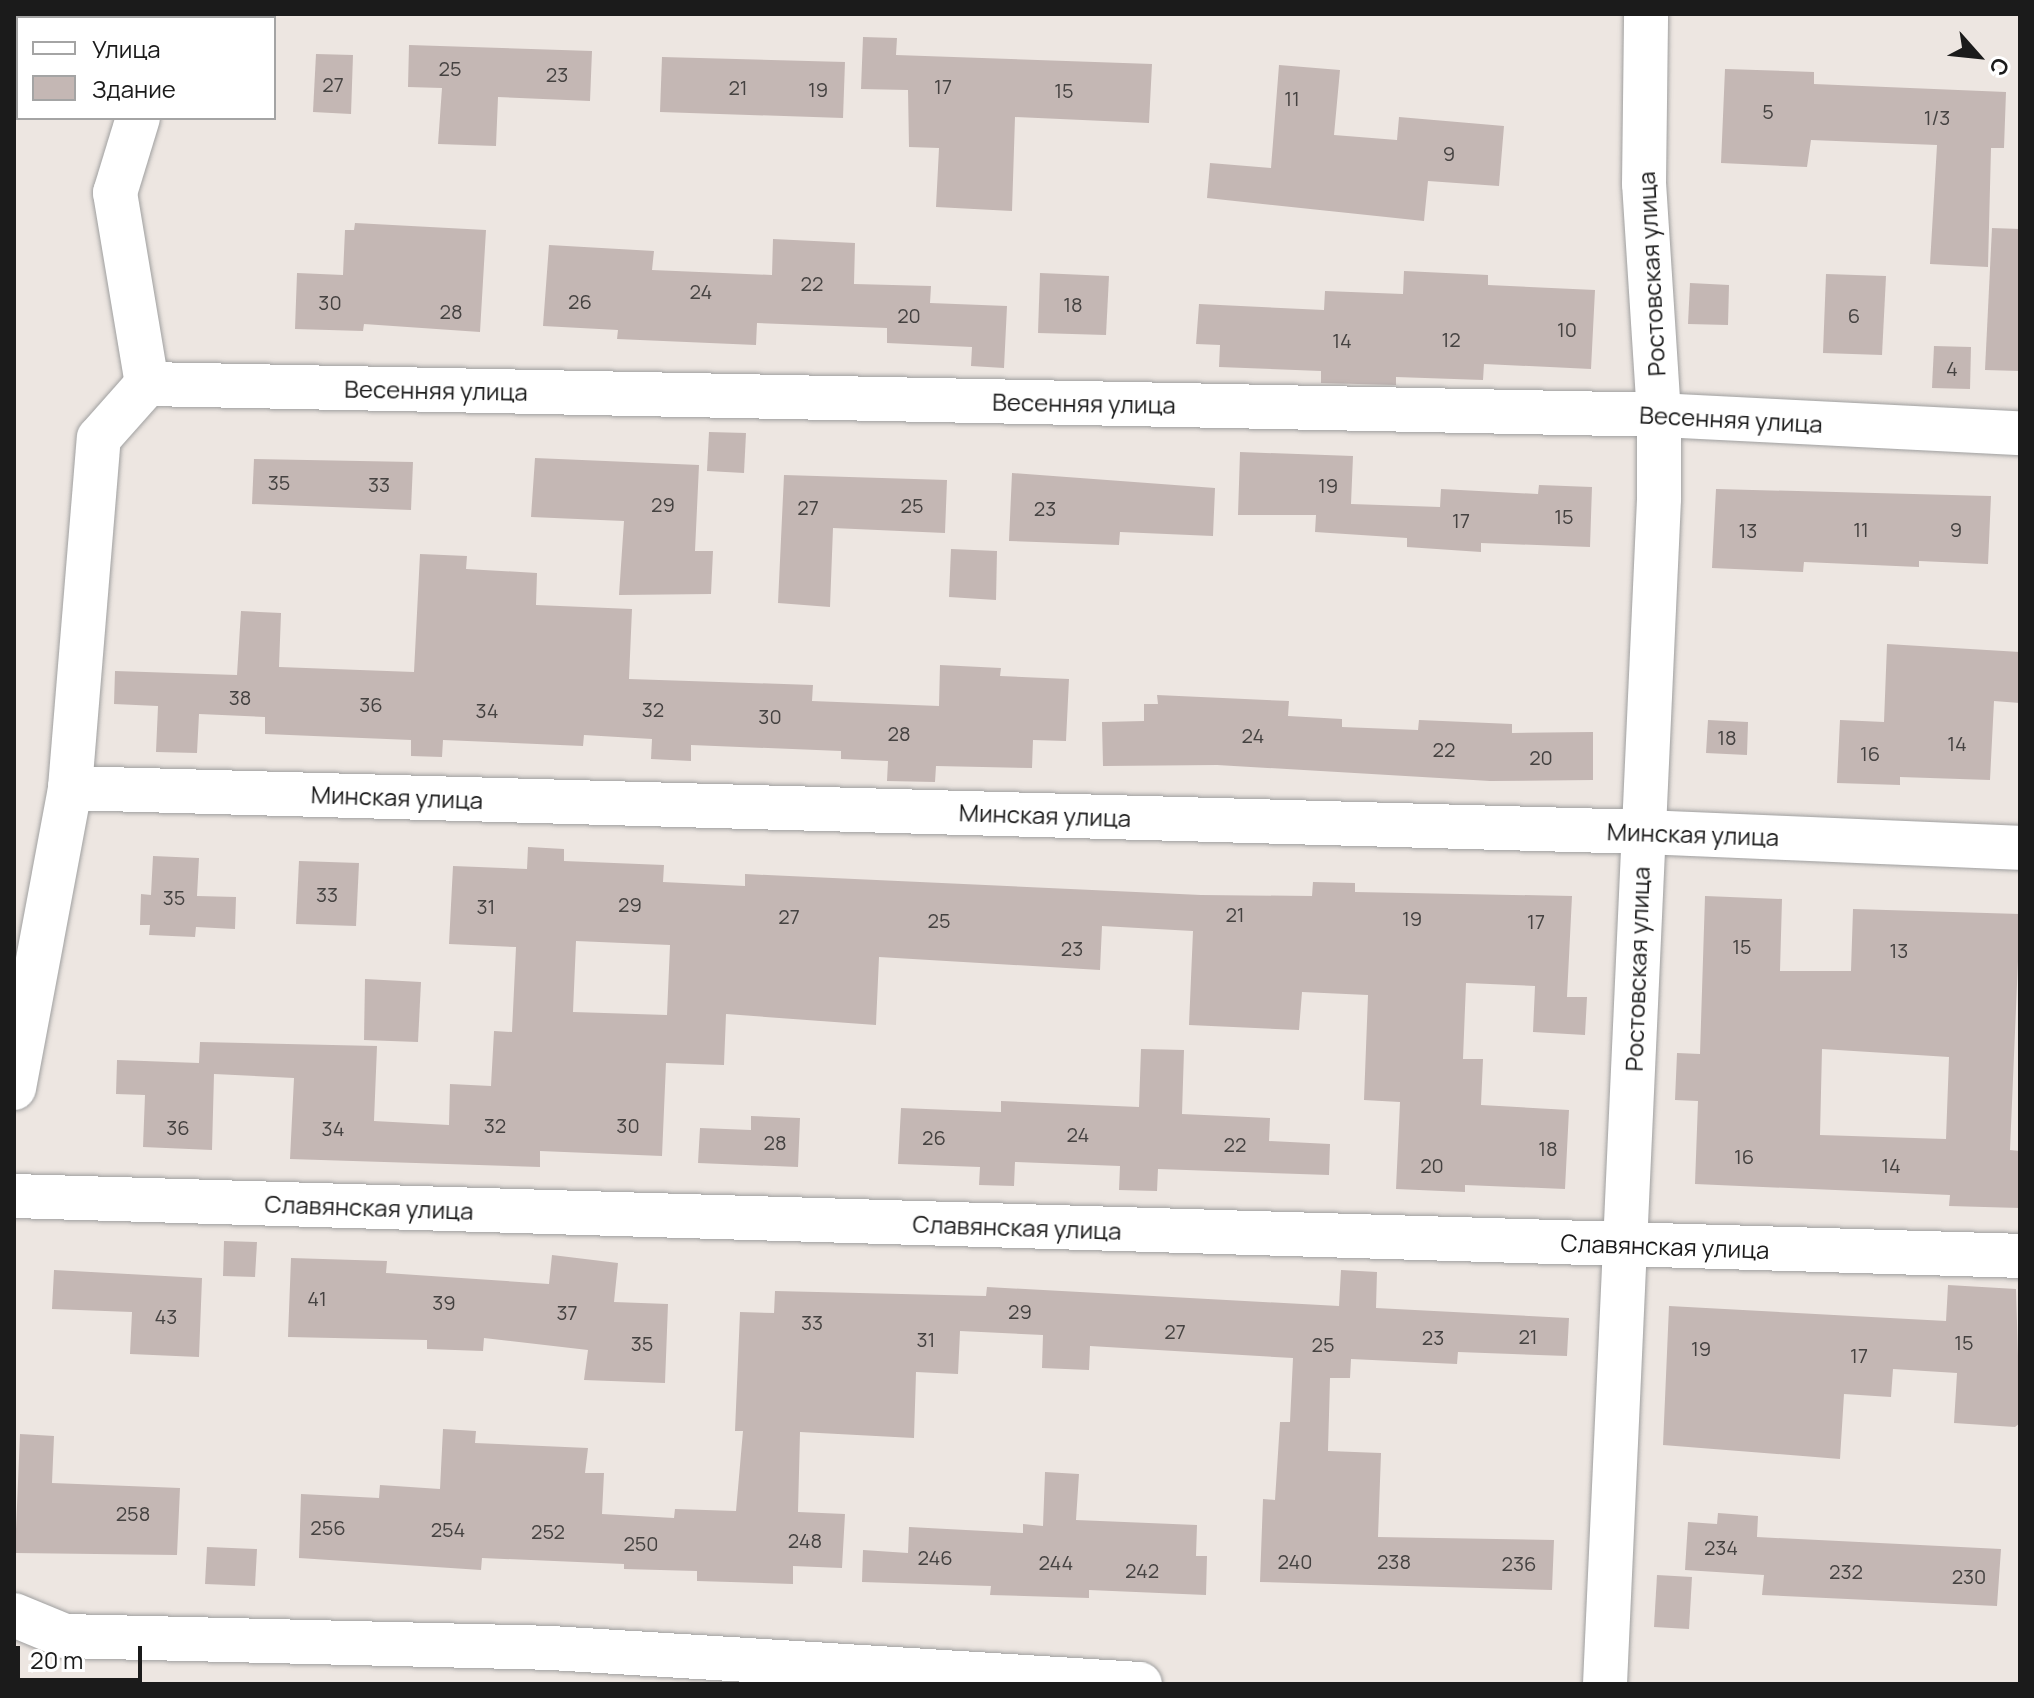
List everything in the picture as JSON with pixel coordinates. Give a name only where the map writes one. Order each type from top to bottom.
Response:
[{"type":"street","name":"Ростовская улица","points":[[1605,1684],[1659,415],[1644,184],[1646,14]]},
{"type":"street","points":[[14,1088],[70,788],[99,438],[147,384],[115,193],[137,120]]},
{"type":"street","name":"Весенняя улица","points":[[147,384],[1659,415],[2020,433]]},
{"type":"street","name":"Минская улица","points":[[70,788],[1642,832],[2020,848]]},
{"type":"street","name":"Славянская улица","points":[[14,1196],[2020,1256]]},
{"type":"street","points":[[14,1615],[65,1636],[551,1648],[1140,1684]]},
{"type":"building","points":[[863,37],[897,38],[896,55],[1152,64],[1149,123],[1015,117],[1012,211],[936,207],[939,148],[909,147],[908,90],[861,89]]},
{"type":"building","points":[[409,45],[592,51],[590,101],[498,97],[496,146],[438,144],[442,88],[408,87]]},
{"type":"building","points":[[316,54],[353,55],[351,114],[313,112]]},
{"type":"building","points":[[662,57],[845,62],[843,118],[660,112]]},
{"type":"building","points":[[1279,65],[1340,70],[1334,135],[1397,140],[1399,117],[1504,126],[1499,186],[1428,181],[1424,221],[1207,198],[1210,163],[1271,168]]},
{"type":"building","points":[[1725,69],[1814,72],[1814,84],[2006,92],[2004,148],[1991,148],[1988,267],[1930,264],[1937,145],[1811,140],[1807,167],[1721,163]]},
{"type":"building","points":[[355,223],[486,230],[480,332],[364,324],[363,331],[295,329],[297,273],[343,275],[345,230],[354,230]]},
{"type":"building","points":[[1992,228],[2020,229],[2020,371],[1985,370]]},
{"type":"building","points":[[773,239],[855,243],[854,284],[931,286],[930,303],[1007,306],[1004,368],[971,366],[972,347],[887,343],[887,328],[757,323],[756,345],[617,339],[618,330],[543,326],[549,245],[654,251],[652,270],[772,275]]},
{"type":"building","points":[[1404,271],[1488,275],[1488,285],[1595,290],[1591,369],[1484,364],[1483,380],[1396,377],[1396,385],[1321,383],[1321,371],[1219,367],[1220,345],[1196,344],[1199,304],[1324,310],[1325,291],[1403,294]]},
{"type":"building","points":[[1040,273],[1109,276],[1106,335],[1038,333]]},
{"type":"building","points":[[1826,274],[1886,276],[1882,355],[1823,353]]},
{"type":"building","points":[[1690,283],[1729,285],[1728,325],[1688,324]]},
{"type":"building","points":[[1934,346],[1971,347],[1970,389],[1932,388]]},
{"type":"building","points":[[709,432],[746,433],[744,473],[707,471]]},
{"type":"building","points":[[1240,452],[1353,456],[1351,504],[1440,507],[1441,489],[1538,494],[1539,485],[1592,487],[1590,547],[1481,543],[1481,552],[1407,547],[1407,538],[1315,532],[1316,515],[1238,515]]},
{"type":"building","points":[[535,458],[699,465],[695,551],[713,551],[711,594],[619,595],[624,521],[531,517]]},
{"type":"building","points":[[254,459],[413,462],[411,510],[252,504]]},
{"type":"building","points":[[1012,473],[1215,488],[1213,536],[1120,532],[1119,545],[1009,541]]},
{"type":"building","points":[[784,475],[947,480],[945,533],[833,528],[830,607],[778,603]]},
{"type":"building","points":[[1716,489],[1991,496],[1988,564],[1919,561],[1919,567],[1804,562],[1803,572],[1712,568]]},
{"type":"building","points":[[951,549],[997,551],[996,600],[949,597]]},
{"type":"building","points":[[420,554],[467,556],[466,569],[537,573],[536,605],[632,609],[629,679],[813,685],[812,701],[939,706],[940,665],[1001,668],[1000,676],[1069,679],[1066,741],[1033,740],[1032,768],[936,766],[935,782],[887,781],[888,761],[841,759],[841,751],[691,745],[691,761],[651,759],[652,739],[584,735],[583,746],[443,740],[442,757],[411,756],[411,740],[265,734],[265,717],[199,714],[197,753],[156,752],[158,706],[114,704],[115,671],[237,675],[241,611],[281,613],[279,667],[414,672]]},
{"type":"building","points":[[1887,644],[2020,652],[2020,703],[1994,701],[1990,780],[1900,777],[1900,785],[1837,783],[1840,720],[1884,722]]},
{"type":"building","points":[[1157,695],[1289,701],[1288,716],[1342,719],[1342,727],[1418,730],[1419,720],[1512,724],[1512,733],[1593,732],[1593,780],[1490,781],[1217,765],[1103,766],[1102,722],[1144,721],[1144,704],[1158,704]]},
{"type":"building","points":[[1708,720],[1748,722],[1747,755],[1706,753]]},
{"type":"building","points":[[528,847],[564,849],[564,861],[664,865],[663,882],[745,886],[745,874],[1201,895],[1312,896],[1313,882],[1355,883],[1355,892],[1572,896],[1567,997],[1587,997],[1585,1035],[1533,1032],[1535,986],[1466,983],[1463,1059],[1483,1059],[1481,1105],[1569,1110],[1565,1189],[1465,1185],[1465,1192],[1396,1189],[1400,1102],[1364,1100],[1368,995],[1302,992],[1299,1030],[1189,1025],[1193,931],[1102,926],[1100,970],[879,957],[876,1025],[726,1014],[724,1065],[666,1063],[662,1156],[540,1151],[540,1167],[290,1159],[294,1078],[214,1074],[212,1150],[143,1147],[145,1095],[116,1094],[117,1060],[199,1063],[200,1042],[377,1046],[374,1121],[449,1125],[450,1084],[491,1086],[494,1031],[512,1032],[516,947],[449,944],[453,866],[527,869]],"holes":[[[576,941],[670,945],[667,1015],[573,1012]]]},
{"type":"building","points":[[153,856],[199,858],[197,896],[236,897],[235,929],[196,927],[195,937],[149,935],[150,925],[140,925],[141,894],[151,895]]},
{"type":"building","points":[[299,861],[359,863],[356,926],[296,924]]},
{"type":"building","points":[[1705,896],[1782,899],[1780,971],[1851,971],[1853,909],[2020,914],[2010,1150],[2020,1151],[2020,1208],[1949,1206],[1950,1195],[1695,1184],[1698,1101],[1675,1100],[1677,1053],[1700,1054]],"holes":[[[1822,1049],[1949,1057],[1946,1139],[1820,1135]]]},
{"type":"building","points":[[365,979],[421,982],[418,1042],[364,1040]]},
{"type":"building","points":[[1141,1049],[1184,1050],[1182,1114],[1270,1118],[1269,1141],[1330,1144],[1329,1175],[1158,1169],[1157,1191],[1119,1190],[1120,1166],[1015,1162],[1014,1186],[979,1185],[980,1167],[898,1164],[901,1108],[1001,1112],[1001,1101],[1139,1107]]},
{"type":"building","points":[[751,1116],[800,1118],[798,1167],[698,1163],[700,1128],[751,1130]]},
{"type":"building","points":[[224,1241],[257,1242],[255,1277],[223,1276]]},
{"type":"building","points":[[552,1255],[618,1263],[614,1302],[668,1304],[665,1383],[584,1380],[588,1350],[484,1338],[483,1351],[427,1349],[427,1340],[288,1337],[291,1258],[387,1261],[386,1273],[549,1284]]},
{"type":"building","points":[[54,1270],[202,1278],[199,1357],[130,1354],[132,1312],[52,1309]]},
{"type":"building","points":[[1341,1270],[1377,1272],[1376,1308],[1569,1318],[1567,1356],[1458,1352],[1457,1364],[1351,1359],[1350,1378],[1330,1378],[1328,1451],[1381,1453],[1378,1537],[1554,1540],[1552,1590],[1260,1582],[1263,1499],[1275,1500],[1280,1422],[1290,1422],[1293,1358],[1090,1346],[1089,1370],[1042,1368],[1043,1335],[960,1331],[958,1374],[916,1372],[914,1438],[800,1432],[798,1512],[845,1514],[842,1568],[793,1566],[793,1584],[697,1581],[697,1571],[624,1569],[624,1564],[482,1558],[481,1570],[299,1558],[301,1494],[379,1498],[380,1485],[440,1489],[443,1429],[476,1431],[475,1443],[588,1448],[585,1473],[604,1473],[602,1514],[674,1518],[675,1509],[736,1511],[743,1431],[735,1431],[740,1312],[774,1313],[775,1291],[986,1296],[987,1287],[1339,1306]]},
{"type":"building","points":[[1948,1285],[2016,1289],[2020,1423],[2015,1427],[1954,1423],[1957,1373],[1893,1369],[1891,1397],[1844,1394],[1840,1459],[1663,1445],[1669,1306],[1946,1321]]},
{"type":"building","points":[[20,1434],[54,1436],[52,1483],[180,1488],[177,1555],[15,1553]]},
{"type":"building","points":[[1045,1472],[1079,1474],[1076,1520],[1197,1525],[1196,1556],[1207,1556],[1206,1595],[1089,1590],[1089,1598],[990,1595],[991,1586],[862,1582],[863,1550],[908,1553],[909,1527],[1023,1533],[1023,1524],[1043,1526]]},
{"type":"building","points":[[1718,1513],[1758,1516],[1757,1537],[2001,1549],[1997,1606],[1762,1595],[1764,1575],[1685,1570],[1688,1522],[1717,1524]]},
{"type":"building","points":[[207,1547],[257,1549],[255,1586],[205,1584]]},
{"type":"building","points":[[1657,1575],[1692,1577],[1689,1629],[1654,1627]]}]
